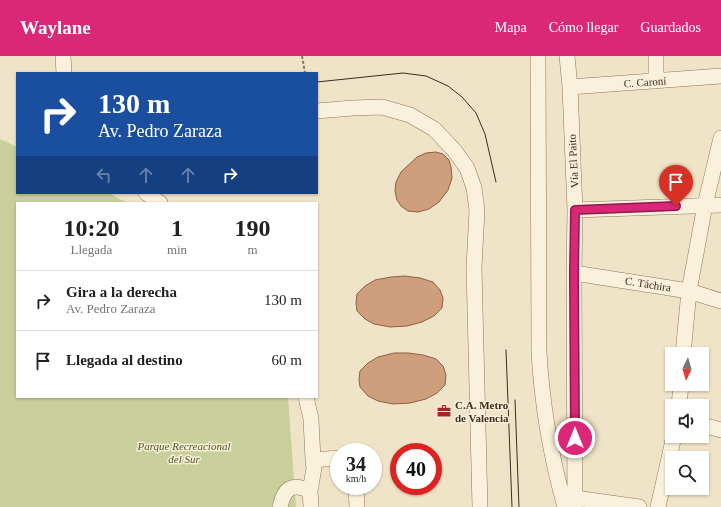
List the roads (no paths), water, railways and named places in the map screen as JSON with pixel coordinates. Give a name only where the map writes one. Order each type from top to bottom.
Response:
[{"type":"street","points":[[62,56],[64,72]]},
{"type":"street","points":[[538,56],[539,352],[541,381],[557,478],[572,504],[639,507]]},
{"type":"street","name":"Vía El Paito","points":[[567,56],[570,87],[575,210],[572,504]]},
{"type":"street","points":[[656,56],[656,81]]},
{"type":"street","name":"C. Caroní","points":[[570,87],[721,76]]},
{"type":"street","points":[[318,111],[353,108],[382,108],[410,115],[434,129],[454,150],[467,168],[474,188],[477,210],[474,268],[480,507]]},
{"type":"street","points":[[684,347],[689,291],[705,205],[721,138]]},
{"type":"street","points":[[147,194],[159,202]]},
{"type":"street","points":[[575,210],[721,205]]},
{"type":"street","name":"C. Táchira","points":[[574,273],[689,291],[721,301]]},
{"type":"street","points":[[306,398],[311,419],[314,464],[310,491],[310,507]]},
{"type":"street","points":[[709,427],[721,430]]},
{"type":"street","points":[[658,507],[672,443]]},
{"type":"street","points":[[314,464],[330,460]]},
{"type":"street","points":[[314,464],[330,466]]},
{"type":"street","points":[[280,507],[282,498],[289,488],[303,488],[310,491]]},
{"type":"street","points":[[356,495],[357,507]]},
{"type":"tram line","points":[[318,82],[403,73],[426,76],[448,86],[462,97],[476,113],[485,134],[496,182]]},
{"type":"tram line","points":[[506,350],[512,507]]},
{"type":"tram line","points":[[515,400],[519,507]]},
{"type":"place","name":"C.A. Metro de Valencia","points":[[444,411]]},
{"type":"park label","name":"Parque Recreacional del Sur","points":[[184,452]]}]
